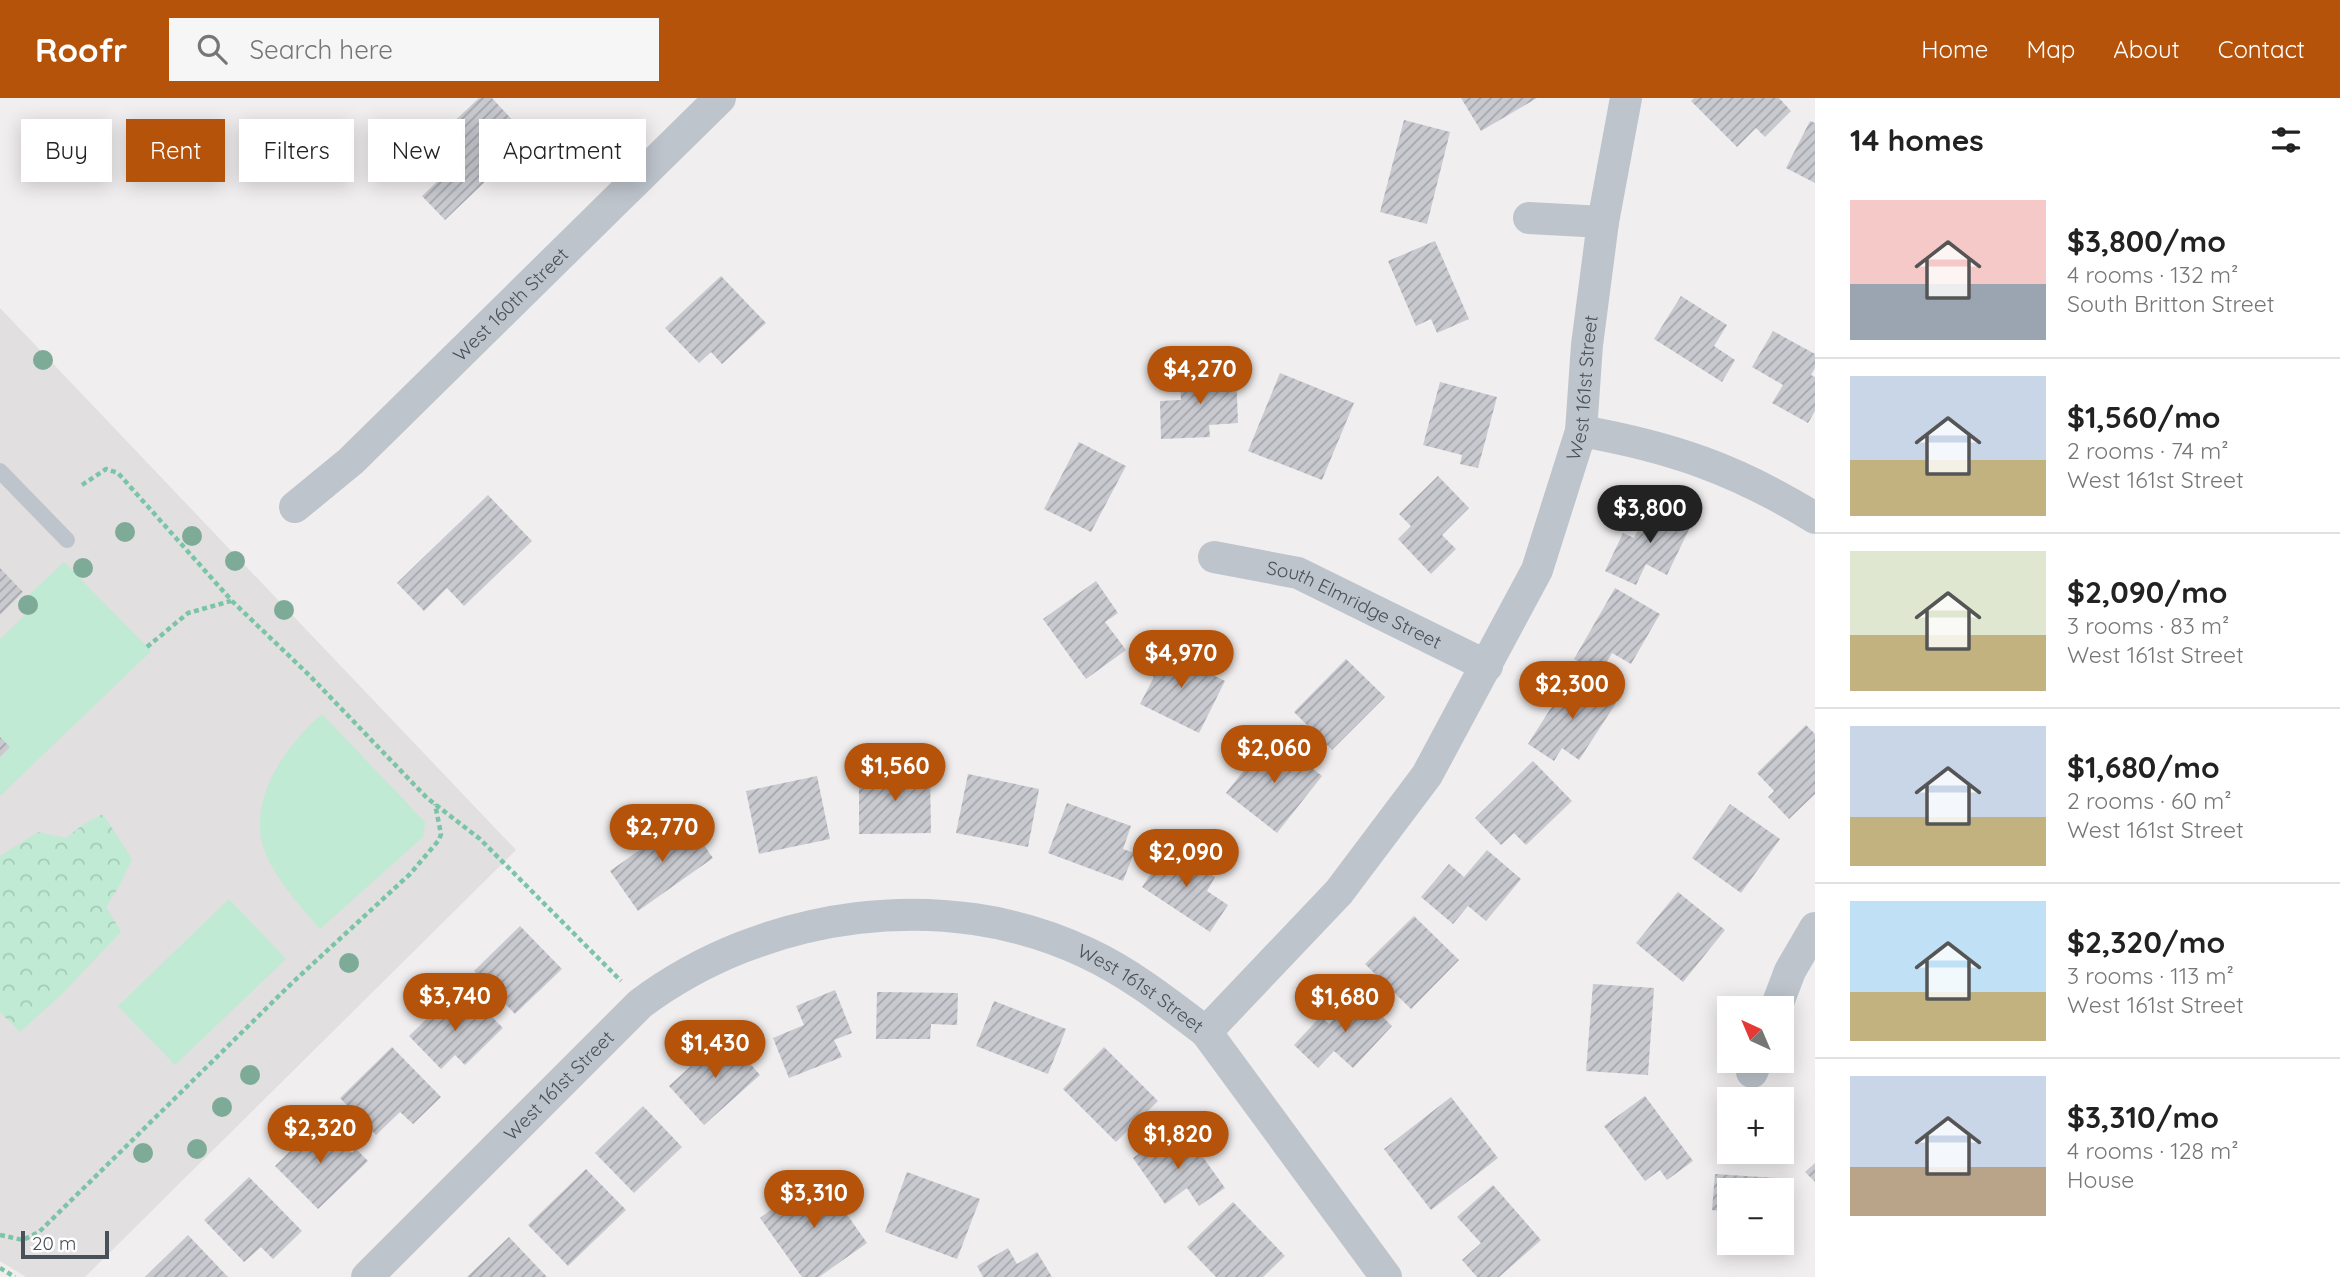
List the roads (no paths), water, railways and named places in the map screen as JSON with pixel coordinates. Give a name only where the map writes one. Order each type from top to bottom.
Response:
[{"type":"street","name":"West 160th Street","points":[[295,507],[351,461],[720,98]]},
{"type":"street","name":"West 161st Street","points":[[367,1277],[640,1004],[676,977],[780,932],[838,920],[895,916],[962,917],[1028,931],[1097,959],[1149,989],[1206,1032],[1339,892],[1427,775],[1537,570],[1581,431],[1587,345],[1603,222],[1626,98]]},
{"type":"street","points":[[1529,218],[1603,222]]},
{"type":"street","points":[[1581,431],[1652,444],[1707,462],[1741,476],[1815,518]]},
{"type":"street","name":"South Elmridge Street","points":[[1214,557],[1297,573],[1487,666]]},
{"type":"street","points":[[1781,996],[1790,971],[1815,928]]},
{"type":"street","points":[[1206,1032],[1386,1277]]},
{"type":"lane","points":[[0,471],[67,540]]}]
